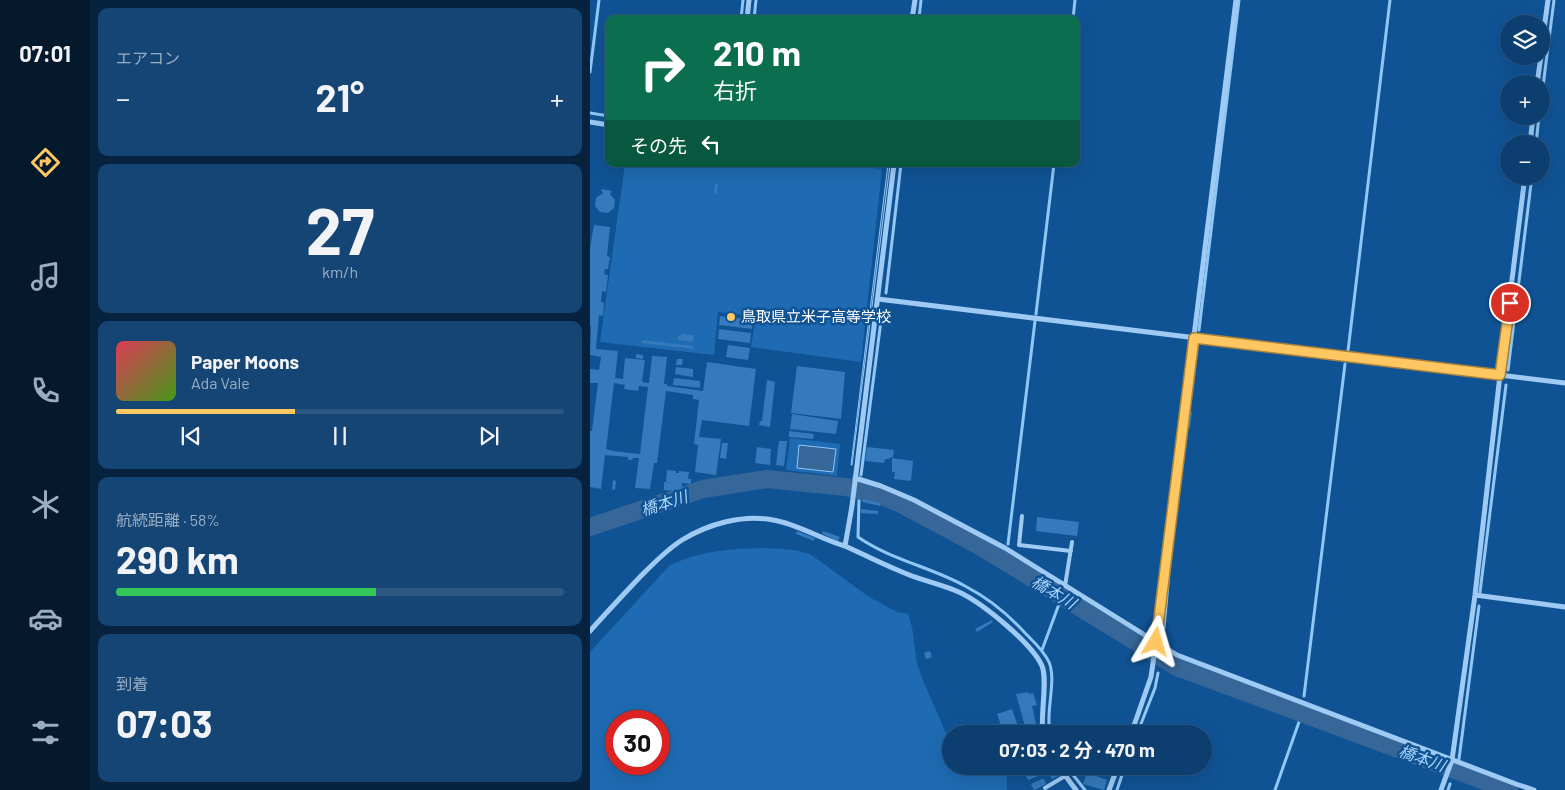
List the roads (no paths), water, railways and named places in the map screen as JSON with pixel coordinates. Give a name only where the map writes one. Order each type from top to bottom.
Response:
[{"type":"street","points":[[748,15],[750,0]]},
{"type":"street","points":[[912,15],[914,0]]},
{"type":"street","points":[[1134,725],[1151,677],[1156,642],[1236,0]]},
{"type":"street","points":[[1546,15],[1548,0]]},
{"type":"street","points":[[590,122],[605,124]]},
{"type":"street","points":[[845,546],[854,495],[894,167]]},
{"type":"street","points":[[1441,790],[1452,760],[1475,595],[1500,375],[1525,185]]},
{"type":"street","points":[[878,299],[1565,383]]},
{"type":"street","points":[[855,480],[881,486],[914,500],[1005,548],[1177,655],[1534,790]]},
{"type":"street","points":[[590,631],[659,558],[681,540],[699,531],[740,518],[772,520],[845,546],[905,574],[961,593],[992,614],[1018,635],[1042,666],[1044,674],[1042,725]]},
{"type":"street","points":[[1475,595],[1565,607]]},
{"type":"street","points":[[1109,790],[1115,775]]},
{"type":"street","points":[[1065,776],[1076,790]]},
{"type":"lane","points":[[1022,516],[1019,546],[1070,551]]},
{"type":"lane","points":[[1066,586],[1072,542]]},
{"type":"lane","points":[[1045,788],[1065,776]]},
{"type":"waterway","points":[[590,72],[599,0]]},
{"type":"waterway","points":[[741,15],[743,0]]},
{"type":"waterway","points":[[754,15],[756,0]]},
{"type":"waterway","points":[[919,15],[921,0]]},
{"type":"waterway","points":[[1073,15],[1075,0]]},
{"type":"waterway","points":[[1199,330],[1239,0]]},
{"type":"waterway","points":[[1348,351],[1390,0]]},
{"type":"waterway","points":[[1544,75],[1554,0]]},
{"type":"waterway","points":[[590,113],[605,115]]},
{"type":"waterway","points":[[1537,135],[1538,125]]},
{"type":"waterway","points":[[886,293],[901,167]]},
{"type":"waterway","points":[[1036,314],[1054,167]]},
{"type":"waterway","points":[[1508,370],[1531,185]]},
{"type":"waterway","points":[[861,475],[882,313]]},
{"type":"waterway","points":[[1008,544],[1035,321]]},
{"type":"waterway","points":[[1164,628],[1170,561],[1197,347]]},
{"type":"waterway","points":[[1304,696],[1345,364]]},
{"type":"waterway","points":[[1480,592],[1506,385]]},
{"type":"waterway","name":"橋本川","points":[[590,527],[703,489],[767,479],[846,487],[882,496],[901,504],[978,545],[1177,667],[1509,790]]},
{"type":"waterway","points":[[859,500],[858,537],[897,558],[952,579],[982,596],[1012,619],[1041,650],[1049,662],[1052,678],[1049,725]]},
{"type":"waterway","points":[[1042,650],[1062,596]]},
{"type":"waterway","points":[[1459,759],[1479,606]]},
{"type":"waterway","points":[[1141,725],[1155,688],[1158,673]]},
{"type":"waterway","points":[[1275,790],[1299,722]]},
{"type":"waterway","points":[[1073,775],[1085,790]]},
{"type":"waterway","points":[[1117,790],[1122,775]]},
{"type":"waterway","points":[[1448,790],[1450,784]]},
{"type":"place","name":"鳥取県立米子高等学校","points":[[731,317]]}]
